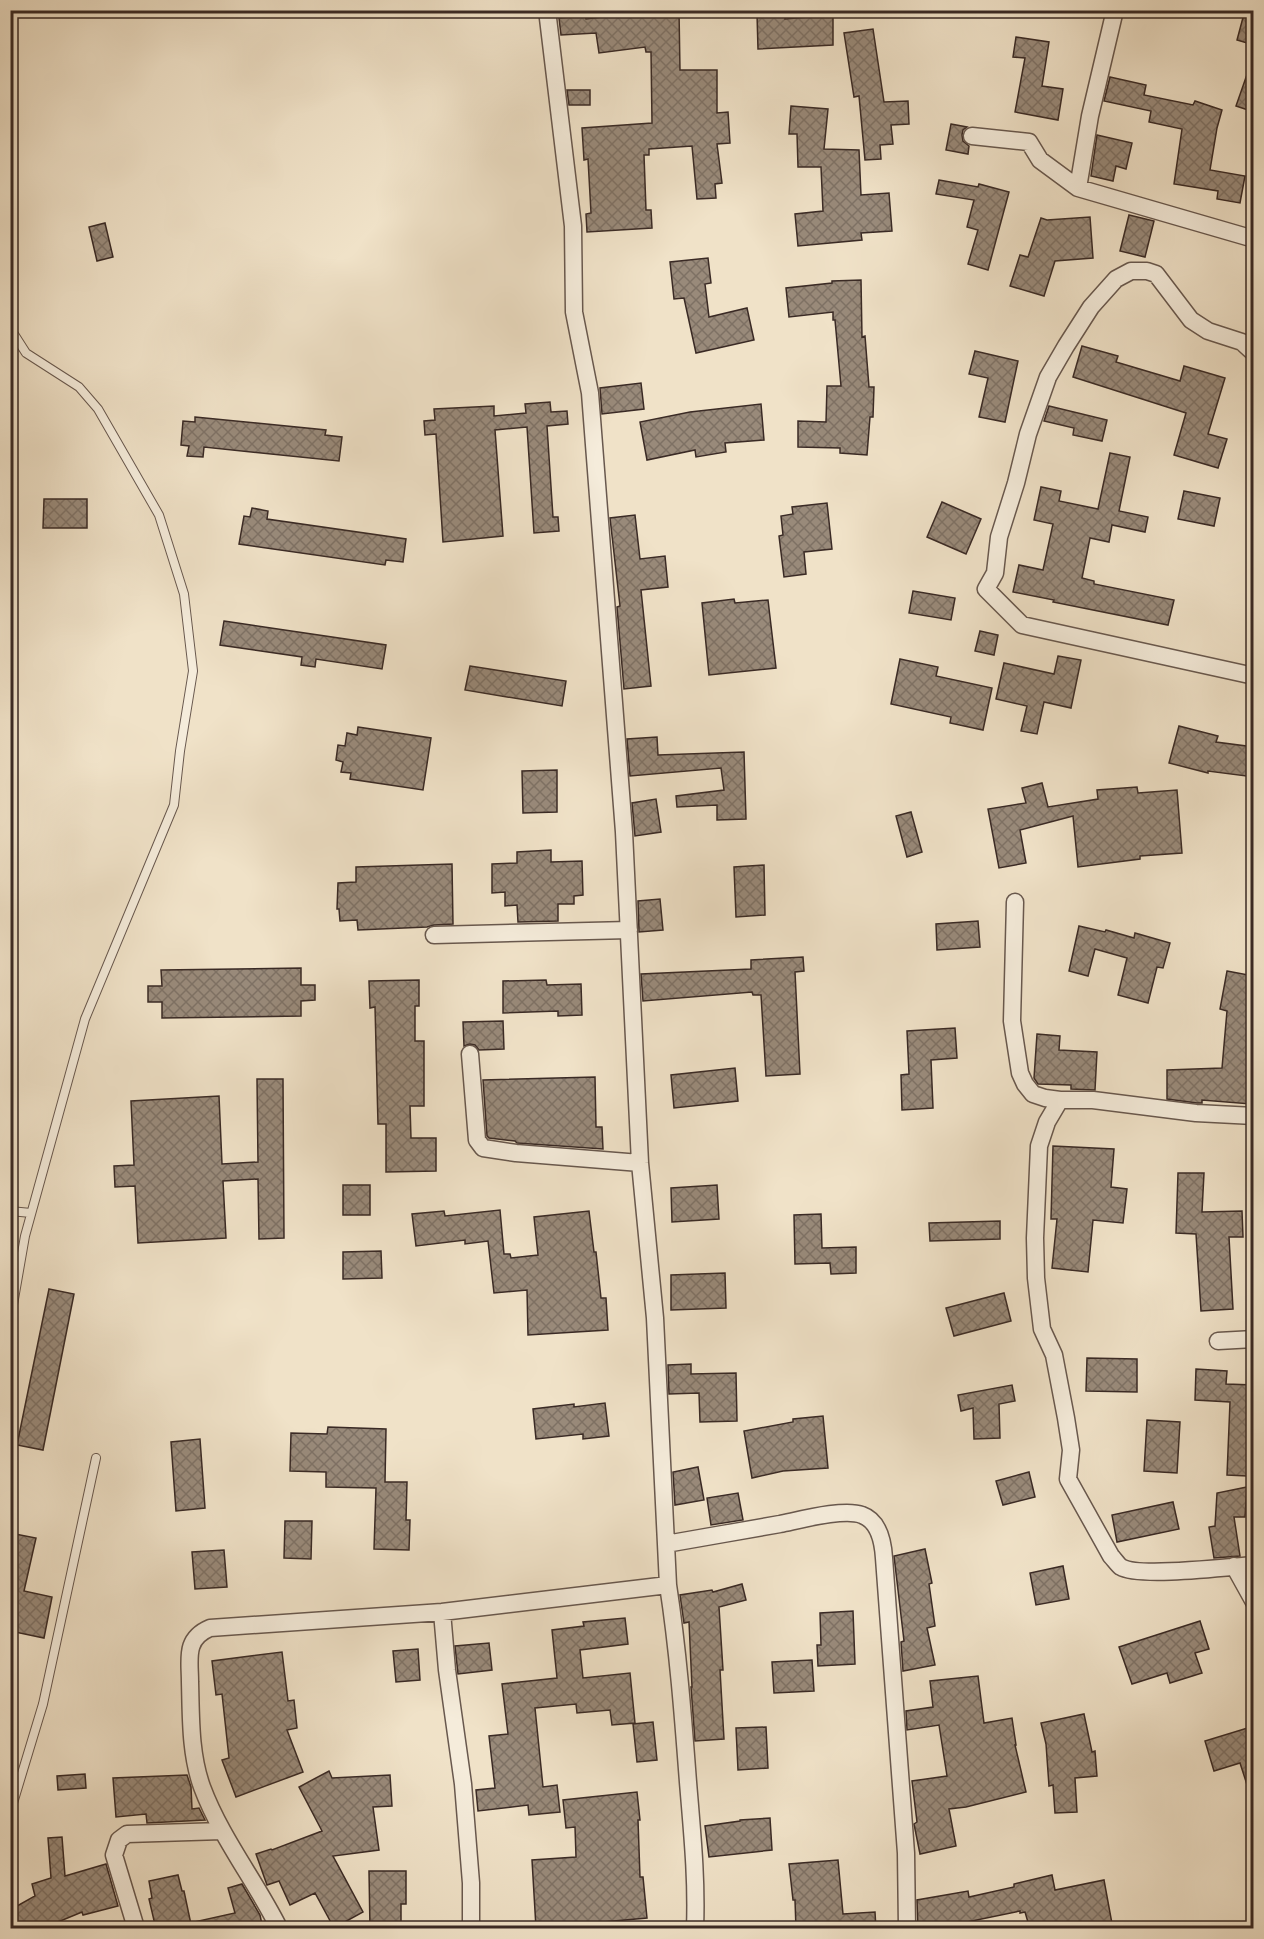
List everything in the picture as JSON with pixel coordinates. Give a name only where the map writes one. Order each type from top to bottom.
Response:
[{"type":"street","points":[[547,10],[573,226],[574,312],[590,393],[624,832],[640,1163],[655,1318],[668,1585],[686,1751],[696,1892],[695,1929]]},
{"type":"street","points":[[1078,188],[1090,116],[1115,10]]},
{"type":"street","points":[[972,136],[1029,142],[1040,160],[1078,188],[1254,239]]},
{"type":"street","points":[[1254,353],[1242,342],[1208,331],[1191,320],[1156,274],[1131,270],[1116,279],[1091,307],[1048,377],[1028,434],[999,537],[994,573],[986,589],[1022,624],[1254,675]]},
{"type":"street","points":[[1015,902],[1012,1021],[1020,1073],[1033,1094],[1059,1100],[1092,1100],[1196,1113],[1254,1116]]},
{"type":"street","points":[[434,935],[629,930]]},
{"type":"street","points":[[470,1054],[477,1140],[483,1148],[527,1155],[640,1163]]},
{"type":"street","points":[[1059,1100],[1047,1122],[1039,1146],[1035,1238],[1036,1278],[1042,1329],[1054,1355],[1071,1450],[1068,1479],[1111,1556],[1120,1566],[1135,1571],[1153,1572],[1254,1565]]},
{"type":"street","points":[[1218,1341],[1254,1340]]},
{"type":"street","points":[[666,1544],[822,1516],[852,1513],[865,1516],[876,1528],[883,1540],[906,1853],[908,1929]]},
{"type":"street","points":[[1234,1566],[1254,1602]]},
{"type":"street","points":[[279,1929],[268,1905],[222,1831],[202,1785],[192,1740],[190,1648],[193,1639],[210,1628],[442,1612],[668,1585]]},
{"type":"street","points":[[442,1612],[448,1682],[463,1784],[471,1883],[471,1929]]},
{"type":"street","points":[[136,1929],[114,1855],[119,1840],[127,1834],[222,1831]]},
{"type":"lane","points":[[10,27],[13,10]]},
{"type":"lane","points":[[10,328],[26,353],[79,387],[99,409],[159,515],[184,594],[193,671],[174,805],[86,1019],[25,1236],[10,1322]]},
{"type":"lane","points":[[10,1211],[31,1213]]},
{"type":"lane","points":[[10,1813],[43,1704],[96,1458]]},
{"type":"building","points":[[645,10],[679,10],[680,70],[717,70],[717,113],[728,112],[730,143],[717,144],[722,183],[715,184],[716,198],[697,199],[692,146],[649,149],[649,155],[644,155],[646,210],[651,210],[652,228],[587,232],[586,214],[591,213],[588,159],[584,160],[582,128],[652,123],[651,52],[646,52],[645,47],[599,53],[596,33],[561,35],[559,18],[585,16],[586,19],[645,12]]},
{"type":"building","points":[[1245,10],[1254,10],[1254,45],[1237,40]]},
{"type":"building","points":[[785,13],[785,19],[833,15],[833,45],[758,49],[757,14]]},
{"type":"building","points":[[873,29],[884,102],[908,101],[909,124],[891,125],[893,144],[880,145],[881,159],[865,160],[859,96],[854,97],[844,33]]},
{"type":"building","points":[[1016,37],[1049,42],[1042,86],[1063,89],[1058,120],[1015,112],[1025,58],[1013,57]]},
{"type":"building","points":[[1251,63],[1254,63],[1254,112],[1236,106]]},
{"type":"building","points":[[1110,77],[1146,85],[1144,95],[1193,105],[1195,101],[1222,110],[1210,170],[1245,176],[1240,203],[1217,199],[1218,191],[1174,184],[1182,129],[1149,122],[1151,111],[1104,101]]},
{"type":"building","points":[[567,90],[590,90],[590,105],[569,105]]},
{"type":"building","points":[[791,106],[828,109],[824,149],[859,150],[861,195],[889,193],[892,231],[861,233],[862,240],[798,246],[795,214],[823,211],[821,167],[798,167],[797,134],[789,134]]},
{"type":"building","points":[[951,124],[967,127],[963,130],[962,135],[963,141],[969,146],[968,154],[946,150]]},
{"type":"building","points":[[1097,135],[1132,143],[1126,169],[1116,166],[1113,181],[1091,176]]},
{"type":"building","points":[[939,180],[978,187],[979,184],[1009,192],[988,270],[968,264],[978,230],[967,227],[974,200],[936,194]]},
{"type":"building","points":[[1129,215],[1154,221],[1145,257],[1120,251]]},
{"type":"building","points":[[1090,217],[1093,258],[1055,261],[1044,296],[1010,286],[1020,255],[1028,257],[1041,218],[1047,220]]},
{"type":"building","points":[[105,223],[113,257],[97,261],[89,227]]},
{"type":"building","points":[[708,258],[711,283],[705,284],[709,317],[747,308],[754,340],[696,353],[684,298],[674,299],[670,262]]},
{"type":"building","points":[[861,280],[862,337],[865,336],[869,387],[874,387],[873,417],[870,417],[867,455],[840,453],[840,448],[798,447],[798,421],[826,422],[827,386],[841,386],[833,312],[789,317],[786,288],[832,283],[832,281]]},
{"type":"building","points":[[1082,346],[1118,356],[1116,362],[1180,381],[1184,366],[1225,378],[1208,434],[1227,439],[1218,468],[1174,455],[1186,413],[1073,377]]},
{"type":"building","points":[[975,351],[1018,361],[1005,422],[979,417],[988,378],[969,374]]},
{"type":"building","points":[[641,383],[644,409],[602,414],[600,388]]},
{"type":"building","points":[[550,402],[551,412],[567,411],[568,424],[547,426],[553,517],[558,517],[559,531],[534,533],[527,427],[495,430],[503,536],[443,542],[436,434],[425,435],[424,421],[435,420],[434,409],[494,406],[494,416],[526,413],[525,404]]},
{"type":"building","points":[[761,404],[764,440],[725,443],[726,452],[696,457],[695,450],[647,460],[640,422],[690,412]]},
{"type":"building","points":[[1049,406],[1107,420],[1102,441],[1073,435],[1074,428],[1044,421]]},
{"type":"building","points":[[195,417],[326,430],[325,435],[342,437],[339,461],[204,447],[203,457],[187,456],[189,446],[181,445],[183,421],[195,422]]},
{"type":"building","points":[[1110,453],[1130,457],[1119,511],[1148,517],[1145,532],[1112,525],[1109,542],[1090,538],[1082,578],[1094,581],[1094,584],[1174,600],[1168,625],[1013,592],[1019,565],[1043,570],[1053,524],[1034,520],[1041,487],[1061,491],[1059,501],[1098,509]]},
{"type":"building","points":[[1184,491],[1220,498],[1214,526],[1178,519]]},
{"type":"building","points":[[44,499],[87,499],[87,528],[43,528]]},
{"type":"building","points":[[942,502],[981,519],[966,554],[927,537]]},
{"type":"building","points":[[827,503],[832,549],[804,552],[806,574],[784,577],[779,536],[783,535],[781,516],[793,514],[792,507]]},
{"type":"building","points":[[252,508],[268,511],[267,519],[406,539],[403,562],[386,560],[385,565],[239,544],[244,516],[250,517]]},
{"type":"building","points":[[635,515],[640,559],[665,556],[668,587],[641,590],[651,686],[624,689],[617,607],[620,606],[610,518]]},
{"type":"building","points":[[913,591],[955,598],[951,620],[909,613]]},
{"type":"building","points":[[734,599],[735,603],[768,600],[776,668],[709,675],[702,603]]},
{"type":"building","points":[[224,621],[386,645],[382,669],[316,659],[315,667],[301,665],[302,657],[220,645]]},
{"type":"building","points":[[980,631],[998,635],[994,655],[975,651]]},
{"type":"building","points":[[1058,656],[1081,660],[1071,708],[1044,702],[1037,734],[1021,731],[1027,706],[996,699],[1004,663],[1054,674]]},
{"type":"building","points":[[900,659],[938,667],[936,676],[992,688],[983,730],[950,723],[951,717],[891,704]]},
{"type":"building","points":[[470,666],[566,681],[562,706],[465,690]]},
{"type":"building","points":[[1179,726],[1218,736],[1216,742],[1254,747],[1254,777],[1208,771],[1208,773],[1169,763]]},
{"type":"building","points":[[358,727],[431,738],[423,790],[350,779],[351,773],[341,772],[343,762],[336,760],[338,745],[345,746],[347,733],[357,735]]},
{"type":"building","points":[[657,737],[658,755],[744,752],[746,819],[717,820],[717,805],[677,807],[676,796],[724,790],[721,768],[630,776],[627,739]]},
{"type":"building","points":[[557,770],[557,812],[523,813],[522,771]]},
{"type":"building","points":[[1042,783],[1048,807],[1098,799],[1097,790],[1137,787],[1138,793],[1177,790],[1182,853],[1140,856],[1140,859],[1078,867],[1073,816],[1020,830],[1026,863],[999,868],[988,809],[1026,803],[1022,788]]},
{"type":"building","points":[[656,799],[661,832],[635,836],[632,803]]},
{"type":"building","points":[[911,812],[922,852],[907,857],[896,816]]},
{"type":"building","points":[[551,850],[551,862],[582,861],[583,895],[574,896],[574,904],[558,904],[558,921],[518,922],[517,905],[505,906],[505,892],[492,893],[492,864],[517,863],[517,852]]},
{"type":"building","points":[[452,864],[453,924],[358,930],[357,920],[340,921],[339,909],[337,909],[338,883],[356,882],[356,867]]},
{"type":"building","points":[[764,865],[765,915],[736,917],[734,867]]},
{"type":"building","points":[[660,899],[663,930],[639,932],[638,901]]},
{"type":"building","points":[[978,921],[980,947],[937,950],[936,924]]},
{"type":"building","points":[[1079,926],[1105,932],[1106,930],[1134,938],[1135,933],[1170,943],[1163,968],[1157,967],[1148,1003],[1118,995],[1127,958],[1095,949],[1088,976],[1069,971]]},
{"type":"building","points":[[803,957],[804,971],[795,972],[800,1074],[766,1076],[761,995],[753,995],[752,992],[643,1001],[641,974],[751,969],[751,960]]},
{"type":"building","points":[[301,968],[301,985],[315,985],[315,1000],[301,1001],[301,1016],[162,1018],[162,1002],[148,1002],[148,986],[162,986],[161,970]]},
{"type":"building","points":[[1227,971],[1254,976],[1254,1011],[1249,1037],[1254,1037],[1251,1104],[1202,1100],[1202,1103],[1197,1103],[1167,1099],[1167,1070],[1222,1068],[1227,1011],[1220,1009]]},
{"type":"building","points":[[419,980],[419,1006],[415,1006],[415,1041],[424,1041],[424,1106],[410,1106],[411,1138],[436,1138],[436,1171],[386,1172],[386,1124],[378,1124],[375,1007],[370,1008],[369,981]]},
{"type":"building","points":[[546,980],[547,985],[581,984],[582,1015],[558,1016],[558,1011],[503,1013],[503,981]]},
{"type":"building","points":[[503,1021],[504,1049],[479,1050],[475,1045],[464,1046],[463,1022]]},
{"type":"building","points":[[955,1028],[957,1058],[931,1060],[933,1108],[902,1110],[901,1075],[909,1074],[907,1031]]},
{"type":"building","points":[[1037,1034],[1060,1036],[1059,1050],[1097,1052],[1095,1090],[1071,1089],[1071,1085],[1038,1084],[1034,1078]]},
{"type":"building","points":[[735,1068],[738,1101],[674,1108],[671,1075]]},
{"type":"building","points":[[595,1077],[596,1127],[602,1127],[603,1149],[517,1143],[487,1136],[483,1080]]},
{"type":"building","points":[[257,1079],[283,1079],[284,1238],[259,1239],[258,1179],[223,1181],[226,1238],[138,1243],[135,1186],[115,1187],[114,1166],[134,1165],[131,1101],[219,1096],[222,1164],[258,1162]]},
{"type":"building","points":[[1053,1146],[1114,1149],[1111,1187],[1127,1189],[1123,1223],[1093,1220],[1088,1272],[1052,1268],[1057,1219],[1051,1219]]},
{"type":"building","points":[[1178,1173],[1204,1173],[1202,1212],[1242,1211],[1243,1237],[1229,1237],[1233,1309],[1201,1311],[1196,1234],[1176,1233]]},
{"type":"building","points":[[343,1185],[370,1185],[370,1215],[343,1215]]},
{"type":"building","points":[[717,1185],[719,1219],[672,1222],[671,1188]]},
{"type":"building","points":[[500,1210],[504,1254],[510,1254],[511,1258],[538,1255],[534,1217],[589,1211],[601,1298],[606,1298],[608,1330],[528,1335],[527,1290],[494,1293],[488,1241],[465,1244],[465,1240],[416,1246],[412,1214],[444,1211],[445,1216]]},
{"type":"building","points":[[821,1214],[822,1248],[856,1247],[856,1273],[831,1274],[830,1263],[795,1264],[794,1215]]},
{"type":"building","points":[[1000,1221],[1000,1239],[930,1241],[929,1223]]},
{"type":"building","points":[[381,1251],[382,1278],[343,1279],[343,1252]]},
{"type":"building","points":[[725,1273],[726,1308],[671,1310],[671,1275]]},
{"type":"building","points":[[49,1289],[74,1294],[43,1450],[17,1445]]},
{"type":"building","points":[[1004,1293],[1011,1321],[954,1336],[946,1308]]},
{"type":"building","points":[[1087,1358],[1137,1359],[1137,1392],[1086,1391]]},
{"type":"building","points":[[691,1364],[691,1374],[736,1373],[737,1421],[700,1422],[699,1393],[669,1394],[668,1365]]},
{"type":"building","points":[[1196,1369],[1227,1371],[1226,1384],[1254,1385],[1254,1452],[1248,1452],[1247,1476],[1227,1475],[1230,1402],[1195,1400]]},
{"type":"building","points":[[1012,1385],[1015,1401],[999,1404],[1000,1438],[974,1439],[973,1408],[961,1411],[958,1395]]},
{"type":"building","points":[[605,1403],[609,1436],[583,1439],[583,1434],[536,1439],[533,1409]]},
{"type":"building","points":[[823,1416],[828,1468],[783,1471],[752,1478],[744,1431],[793,1422],[793,1419]]},
{"type":"building","points":[[1147,1420],[1180,1422],[1177,1473],[1144,1471]]},
{"type":"building","points":[[328,1427],[386,1429],[385,1482],[407,1482],[406,1520],[410,1520],[409,1550],[374,1549],[376,1488],[326,1487],[326,1472],[290,1471],[291,1433],[327,1434]]},
{"type":"building","points":[[200,1439],[205,1508],[176,1511],[171,1442]]},
{"type":"building","points":[[698,1467],[704,1500],[675,1505],[673,1472]]},
{"type":"building","points":[[1029,1472],[1035,1497],[1003,1505],[996,1481]]},
{"type":"building","points":[[1247,1487],[1245,1517],[1234,1517],[1240,1556],[1214,1558],[1209,1527],[1215,1526],[1217,1493]]},
{"type":"building","points":[[738,1493],[743,1520],[711,1525],[707,1498]]},
{"type":"building","points":[[1173,1502],[1179,1529],[1117,1542],[1112,1515]]},
{"type":"building","points":[[285,1521],[312,1521],[311,1559],[284,1558]]},
{"type":"building","points":[[10,1533],[36,1538],[24,1591],[52,1597],[44,1638],[10,1631]]},
{"type":"building","points":[[925,1549],[932,1583],[929,1584],[935,1626],[927,1628],[935,1665],[903,1671],[901,1642],[904,1641],[894,1556]]},
{"type":"building","points":[[224,1550],[227,1587],[195,1589],[192,1552]]},
{"type":"building","points":[[1063,1566],[1069,1599],[1036,1605],[1030,1573]]},
{"type":"building","points":[[742,1584],[746,1600],[719,1607],[724,1739],[695,1741],[689,1622],[684,1623],[680,1595],[712,1590],[713,1592]]},
{"type":"building","points":[[853,1611],[855,1664],[818,1666],[817,1645],[821,1645],[820,1613]]},
{"type":"building","points":[[625,1618],[628,1644],[580,1650],[583,1678],[630,1673],[635,1723],[612,1725],[610,1710],[577,1713],[576,1704],[535,1708],[543,1787],[557,1785],[560,1812],[529,1815],[528,1805],[478,1811],[476,1790],[495,1788],[489,1736],[508,1734],[502,1684],[557,1678],[552,1630],[584,1626],[583,1622]]},
{"type":"building","points":[[1200,1621],[1209,1649],[1195,1653],[1202,1673],[1170,1683],[1167,1673],[1132,1684],[1119,1647]]},
{"type":"building","points":[[489,1643],[492,1670],[458,1674],[455,1646]]},
{"type":"building","points":[[418,1649],[420,1680],[396,1682],[393,1651]]},
{"type":"building","points":[[282,1652],[288,1701],[294,1700],[297,1728],[287,1730],[303,1772],[236,1797],[222,1760],[229,1758],[222,1694],[216,1695],[212,1661]]},
{"type":"building","points":[[812,1660],[814,1691],[774,1693],[772,1662]]},
{"type":"building","points":[[978,1676],[984,1723],[1012,1718],[1015,1745],[1026,1792],[949,1809],[956,1846],[920,1854],[914,1824],[917,1822],[912,1781],[947,1776],[939,1725],[907,1730],[906,1711],[933,1707],[930,1681]]},
{"type":"building","points":[[1084,1714],[1092,1752],[1095,1751],[1097,1776],[1075,1778],[1077,1812],[1055,1813],[1053,1785],[1049,1786],[1046,1744],[1041,1723]]},
{"type":"building","points":[[653,1722],[657,1760],[637,1762],[633,1724]]},
{"type":"building","points":[[1254,1726],[1254,1793],[1250,1794],[1240,1763],[1214,1771],[1205,1741]]},
{"type":"building","points":[[766,1727],[768,1768],[738,1770],[736,1728]]},
{"type":"building","points":[[329,1771],[332,1778],[390,1775],[392,1806],[373,1807],[379,1850],[333,1856],[363,1912],[334,1928],[315,1893],[290,1905],[279,1881],[267,1885],[256,1854],[322,1831],[299,1787]]},
{"type":"building","points":[[85,1774],[86,1788],[58,1790],[57,1776]]},
{"type":"building","points":[[187,1775],[191,1787],[192,1809],[199,1808],[205,1820],[147,1823],[146,1814],[116,1817],[113,1778]]},
{"type":"building","points":[[637,1792],[640,1820],[638,1820],[640,1877],[643,1877],[647,1918],[536,1928],[532,1860],[576,1857],[575,1827],[566,1828],[563,1800]]},
{"type":"building","points":[[770,1818],[772,1850],[709,1857],[705,1826]]},
{"type":"building","points":[[62,1837],[65,1876],[106,1864],[118,1906],[83,1915],[82,1912],[41,1929],[10,1929],[10,1910],[35,1896],[32,1884],[51,1878],[48,1838]]},
{"type":"building","points":[[838,1860],[843,1914],[875,1912],[876,1929],[796,1929],[795,1900],[793,1900],[789,1864]]},
{"type":"building","points":[[369,1871],[406,1871],[406,1904],[401,1904],[401,1929],[370,1929]]},
{"type":"building","points":[[178,1875],[192,1929],[156,1929],[149,1899],[152,1898],[149,1881]]},
{"type":"building","points":[[1052,1875],[1055,1890],[1104,1880],[1113,1929],[1030,1929],[1025,1912],[1020,1913],[1020,1911],[933,1929],[918,1929],[917,1900],[968,1891],[969,1897],[1014,1887],[1014,1884]]},
{"type":"building","points":[[242,1884],[260,1915],[263,1929],[195,1929],[194,1922],[235,1913],[228,1888]]}]
